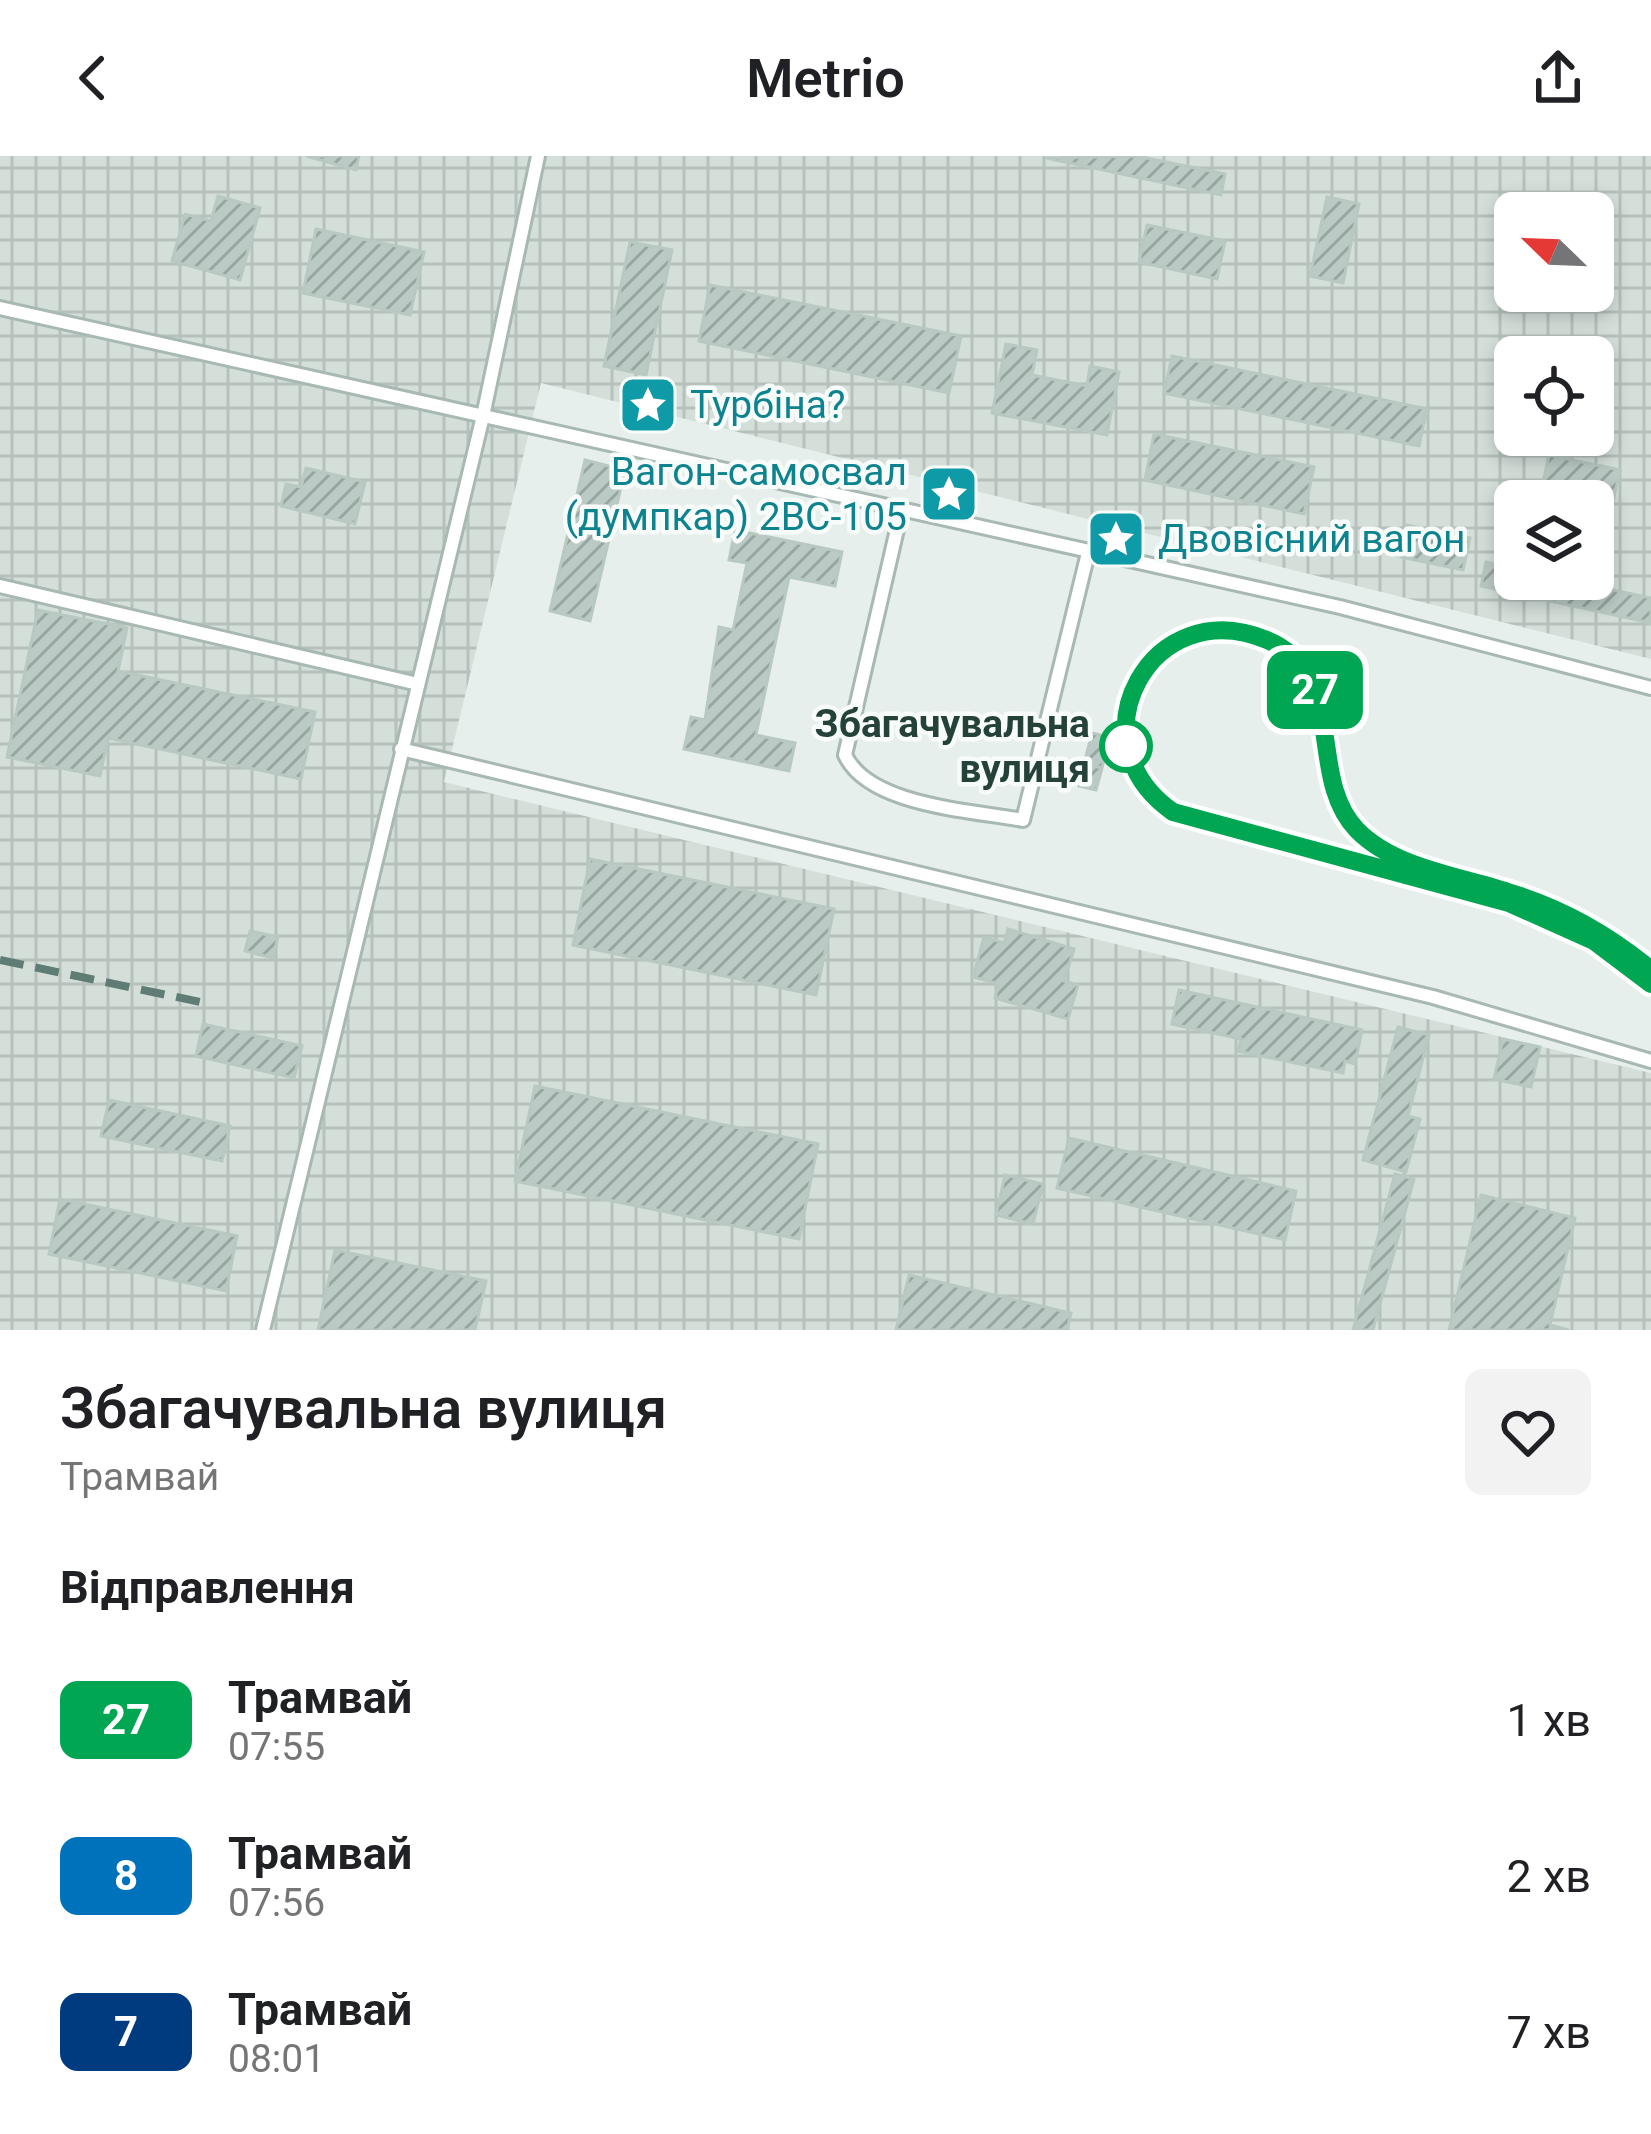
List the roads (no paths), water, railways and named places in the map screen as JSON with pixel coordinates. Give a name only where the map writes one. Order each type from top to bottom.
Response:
[{"type":"lane","points":[[263,1330],[483,416],[538,156]]},
{"type":"lane","points":[[0,308],[1340,607],[1651,688]]},
{"type":"lane","points":[[901,512],[845,755],[854,773],[878,791],[1023,820],[1088,553]]},
{"type":"lane","points":[[0,586],[418,684]]},
{"type":"lane","points":[[401,749],[1433,997],[1651,1061]]},
{"type":"tram line","points":[[1651,970],[1601,934],[1547,905],[1408,862],[1372,843],[1341,808],[1309,677],[1293,656],[1267,640],[1226,630],[1189,636],[1160,654],[1138,680],[1127,713],[1128,747],[1143,782],[1173,812],[1509,903],[1594,941],[1651,984]]},
{"type":"tram line","name":"27","points":[[1651,970],[1574,918],[1511,892],[1415,863],[1361,834],[1337,797],[1325,721],[1311,680],[1278,646],[1240,632],[1196,633],[1158,655],[1142,673],[1126,717],[1127,753],[1138,780],[1173,812],[1201,824],[1342,856],[1509,903],[1594,941],[1651,984]]},
{"type":"railway","points":[[0,960],[205,1003]]},
{"type":"place","name":"Турбіна?","points":[[648,405]]},
{"type":"place","name":"Вагон-самосвал (думпкар) 2ВС-105","points":[[949,494]]},
{"type":"place","name":"Двовісний вагон","points":[[1116,539]]},
{"type":"place","name":"Збагачувальна вулиця","points":[[1126,746]]}]
